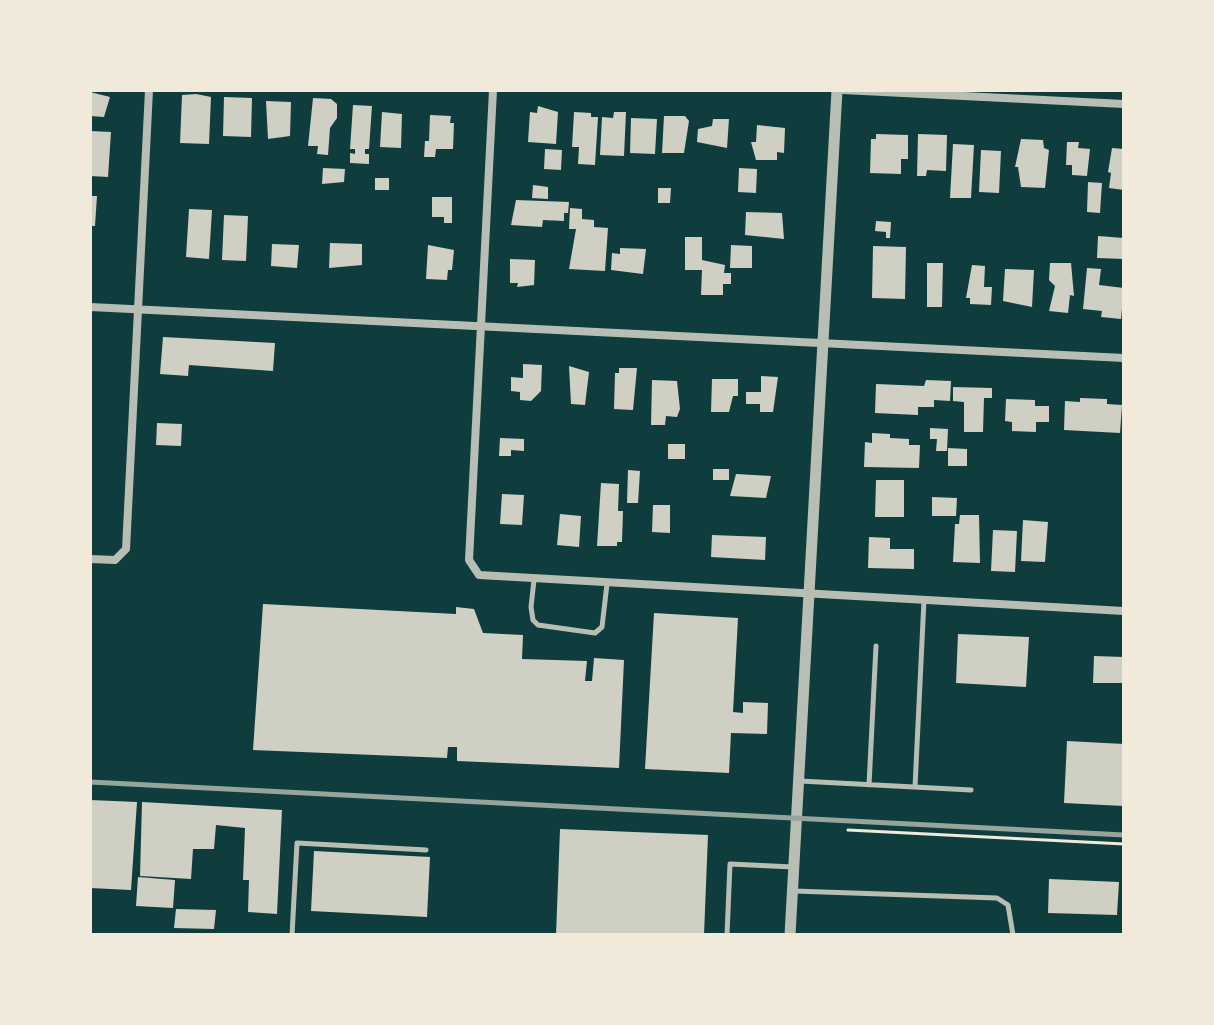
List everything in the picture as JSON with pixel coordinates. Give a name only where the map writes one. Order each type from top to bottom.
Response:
[{"type":"street","points":[[90,559],[115,560],[126,549],[149,90]]},
{"type":"street","points":[[493,90],[469,560],[473,569],[488,578],[1124,611]]},
{"type":"street","points":[[790,935],[840,90],[1124,104]]},
{"type":"street","points":[[90,307],[1124,358]]},
{"type":"lane","points":[[534,580],[531,607],[533,620],[538,625],[595,633],[602,627],[607,584]]},
{"type":"lane","points":[[915,787],[924,600]]},
{"type":"lane","points":[[869,785],[876,646]]},
{"type":"lane","points":[[799,781],[971,790]]},
{"type":"lane","points":[[292,935],[297,843],[426,850]]},
{"type":"lane","points":[[727,935],[730,864],[794,867]]},
{"type":"lane","points":[[793,891],[997,898],[1008,905],[1013,935]]},
{"type":"path","points":[[848,830],[1124,844]]},
{"type":"building","points":[[90,92],[110,97],[104,117],[90,116]]},
{"type":"building","points":[[182,95],[211,97],[209,144],[180,143]]},
{"type":"building","points":[[224,97],[252,98],[251,137],[223,136]]},
{"type":"building","points":[[313,98],[331,99],[337,104],[337,118],[330,128],[328,155],[317,154],[318,146],[308,146]]},
{"type":"building","points":[[266,101],[291,102],[290,136],[268,139]]},
{"type":"building","points":[[353,105],[372,106],[369,149],[365,149],[365,154],[369,154],[369,164],[350,163],[350,153],[355,154],[355,149],[350,149]]},
{"type":"building","points":[[538,106],[558,112],[556,144],[528,142],[530,112],[537,113]]},
{"type":"building","points":[[382,112],[402,114],[401,148],[380,147]]},
{"type":"building","points":[[574,112],[591,113],[591,117],[598,117],[595,165],[578,164],[579,147],[572,147]]},
{"type":"building","points":[[614,112],[626,112],[624,156],[600,155],[602,117],[613,118]]},
{"type":"building","points":[[430,115],[451,116],[450,123],[454,123],[453,149],[436,149],[435,157],[424,157],[425,141],[429,141]]},
{"type":"building","points":[[664,116],[685,116],[689,121],[684,153],[662,153]]},
{"type":"building","points":[[631,118],[657,119],[655,154],[630,153]]},
{"type":"building","points":[[713,119],[729,119],[727,148],[697,142],[698,129],[712,126]]},
{"type":"building","points":[[757,125],[785,128],[784,153],[777,152],[777,160],[756,160],[751,142],[756,142]]},
{"type":"building","points":[[90,131],[111,132],[108,177],[90,176]]},
{"type":"building","points":[[876,134],[908,135],[908,159],[901,159],[901,174],[870,173],[871,139],[876,139]]},
{"type":"building","points":[[918,134],[947,135],[946,171],[927,170],[926,176],[917,176]]},
{"type":"building","points":[[1021,139],[1043,140],[1044,148],[1049,150],[1045,188],[1021,187],[1018,167],[1015,167]]},
{"type":"building","points":[[1067,142],[1079,142],[1078,148],[1090,149],[1087,176],[1072,175],[1072,165],[1066,165]]},
{"type":"building","points":[[953,144],[974,145],[971,198],[950,198]]},
{"type":"building","points":[[1112,148],[1124,149],[1124,190],[1109,188]]},
{"type":"building","points":[[545,149],[562,150],[561,170],[544,169]]},
{"type":"building","points":[[981,150],[1001,151],[999,193],[979,192]]},
{"type":"building","points":[[323,168],[345,169],[344,182],[322,184]]},
{"type":"building","points":[[739,168],[757,169],[756,193],[738,192]]},
{"type":"building","points":[[375,178],[389,178],[389,190],[375,190]]},
{"type":"building","points":[[1088,182],[1102,183],[1100,213],[1087,212]]},
{"type":"building","points":[[533,185],[548,187],[548,199],[532,198]]},
{"type":"building","points":[[658,188],[671,188],[670,203],[658,203]]},
{"type":"building","points":[[90,196],[97,196],[95,226],[90,226]]},
{"type":"building","points":[[432,197],[452,197],[452,223],[444,223],[444,217],[432,217]]},
{"type":"building","points":[[516,200],[569,202],[568,213],[564,213],[564,221],[543,220],[542,227],[511,225]]},
{"type":"building","points":[[570,208],[582,209],[582,219],[594,220],[594,227],[608,228],[605,271],[569,269],[576,229],[569,229]]},
{"type":"building","points":[[189,209],[212,210],[209,259],[186,257]]},
{"type":"building","points":[[746,212],[782,213],[784,239],[745,235]]},
{"type":"building","points":[[224,215],[248,216],[246,261],[222,260]]},
{"type":"building","points":[[876,221],[891,222],[890,238],[886,238],[886,232],[875,231]]},
{"type":"building","points":[[1098,236],[1124,238],[1124,259],[1097,258]]},
{"type":"building","points":[[685,237],[702,237],[702,260],[725,265],[724,273],[731,273],[731,284],[723,284],[723,295],[701,295],[702,270],[685,270]]},
{"type":"building","points":[[330,243],[362,244],[362,265],[329,268]]},
{"type":"building","points":[[272,244],[299,245],[297,268],[271,266]]},
{"type":"building","points":[[428,245],[454,250],[452,270],[448,270],[447,280],[426,279]]},
{"type":"building","points":[[731,245],[752,246],[752,268],[730,268]]},
{"type":"building","points":[[873,246],[906,247],[905,299],[872,298]]},
{"type":"building","points":[[620,248],[646,249],[643,274],[611,270],[612,253],[620,254]]},
{"type":"building","points":[[510,259],[535,260],[534,285],[517,287],[518,283],[510,283]]},
{"type":"building","points":[[927,263],[943,263],[942,307],[927,307]]},
{"type":"building","points":[[1050,263],[1071,263],[1074,296],[1070,295],[1068,313],[1049,311],[1055,286],[1049,280]]},
{"type":"building","points":[[972,265],[985,266],[984,287],[992,287],[991,305],[970,304],[970,298],[966,298]]},
{"type":"building","points":[[1087,268],[1101,269],[1099,285],[1124,288],[1121,319],[1101,317],[1102,311],[1083,309]]},
{"type":"building","points":[[1005,269],[1034,270],[1032,307],[1003,301]]},
{"type":"building","points":[[163,337],[275,343],[273,371],[189,365],[188,376],[160,374]]},
{"type":"building","points":[[523,364],[542,365],[541,391],[531,401],[520,400],[520,392],[511,391],[511,377],[523,378]]},
{"type":"building","points":[[569,366],[589,372],[585,405],[571,404]]},
{"type":"building","points":[[619,368],[637,368],[633,410],[614,409],[615,373],[619,373]]},
{"type":"building","points":[[761,376],[778,377],[773,412],[760,412],[760,404],[746,404],[746,392],[761,392]]},
{"type":"building","points":[[712,379],[738,379],[738,396],[733,396],[729,412],[711,412]]},
{"type":"building","points":[[652,380],[677,381],[680,409],[677,417],[666,416],[665,425],[651,425]]},
{"type":"building","points":[[926,380],[951,381],[950,401],[934,400],[934,407],[918,407],[918,415],[875,413],[876,384],[924,386]]},
{"type":"building","points":[[953,387],[992,388],[992,398],[984,398],[983,432],[964,432],[964,402],[953,401]]},
{"type":"building","points":[[1080,398],[1107,399],[1107,404],[1122,405],[1120,433],[1064,430],[1065,401],[1080,402]]},
{"type":"building","points":[[1006,399],[1035,400],[1035,406],[1049,406],[1049,422],[1036,422],[1036,432],[1012,431],[1012,422],[1005,421]]},
{"type":"building","points":[[157,423],[182,424],[181,446],[156,445]]},
{"type":"building","points":[[930,428],[948,429],[947,451],[936,451],[937,439],[930,439]]},
{"type":"building","points":[[872,433],[890,434],[890,438],[909,439],[909,445],[920,445],[919,468],[864,467],[865,442],[872,443]]},
{"type":"building","points":[[500,438],[524,439],[524,451],[511,450],[511,456],[499,456]]},
{"type":"building","points":[[668,444],[685,444],[685,459],[668,459]]},
{"type":"building","points":[[948,448],[967,449],[967,466],[948,466]]},
{"type":"building","points":[[713,469],[729,469],[729,480],[713,480]]},
{"type":"building","points":[[628,470],[640,471],[638,503],[627,503]]},
{"type":"building","points":[[736,474],[771,476],[766,498],[730,496]]},
{"type":"building","points":[[876,480],[904,480],[904,517],[875,517]]},
{"type":"building","points":[[601,483],[619,484],[618,511],[623,511],[622,542],[617,542],[617,546],[597,546]]},
{"type":"building","points":[[502,494],[524,495],[522,525],[500,524]]},
{"type":"building","points":[[932,497],[957,498],[956,516],[932,516]]},
{"type":"building","points":[[653,505],[670,505],[670,533],[652,532]]},
{"type":"building","points":[[560,514],[581,516],[579,547],[557,545]]},
{"type":"building","points":[[960,515],[979,515],[980,563],[953,562],[955,524],[959,524]]},
{"type":"building","points":[[1023,520],[1048,522],[1045,562],[1021,561]]},
{"type":"building","points":[[993,530],[1017,531],[1015,572],[991,571]]},
{"type":"building","points":[[712,535],[766,537],[765,560],[711,557]]},
{"type":"building","points":[[869,537],[890,538],[890,549],[914,549],[914,569],[868,568]]},
{"type":"building","points":[[263,604],[456,614],[456,607],[474,609],[483,633],[523,635],[522,659],[587,661],[585,681],[592,681],[594,658],[624,660],[619,768],[457,761],[457,747],[448,747],[447,758],[253,750]]},
{"type":"building","points":[[654,613],[738,618],[733,712],[743,713],[743,702],[768,703],[767,734],[731,733],[729,773],[645,769]]},
{"type":"building","points":[[958,634],[1029,637],[1026,687],[956,683]]},
{"type":"building","points":[[1094,656],[1124,657],[1124,683],[1093,683]]},
{"type":"building","points":[[1067,741],[1124,744],[1124,806],[1064,803]]},
{"type":"building","points":[[90,800],[137,802],[131,890],[90,888]]},
{"type":"building","points":[[142,802],[282,810],[277,914],[248,912],[249,880],[243,880],[245,828],[216,825],[214,849],[193,849],[191,879],[140,876]]},
{"type":"building","points":[[560,829],[708,835],[704,935],[556,935]]},
{"type":"building","points":[[314,851],[430,857],[427,917],[311,911]]},
{"type":"building","points":[[138,877],[175,880],[173,908],[136,906]]},
{"type":"building","points":[[1049,879],[1119,882],[1117,915],[1048,913]]},
{"type":"building","points":[[176,909],[216,910],[214,929],[174,928]]},
{"type":"railway","points":[[90,782],[1124,835]]}]
